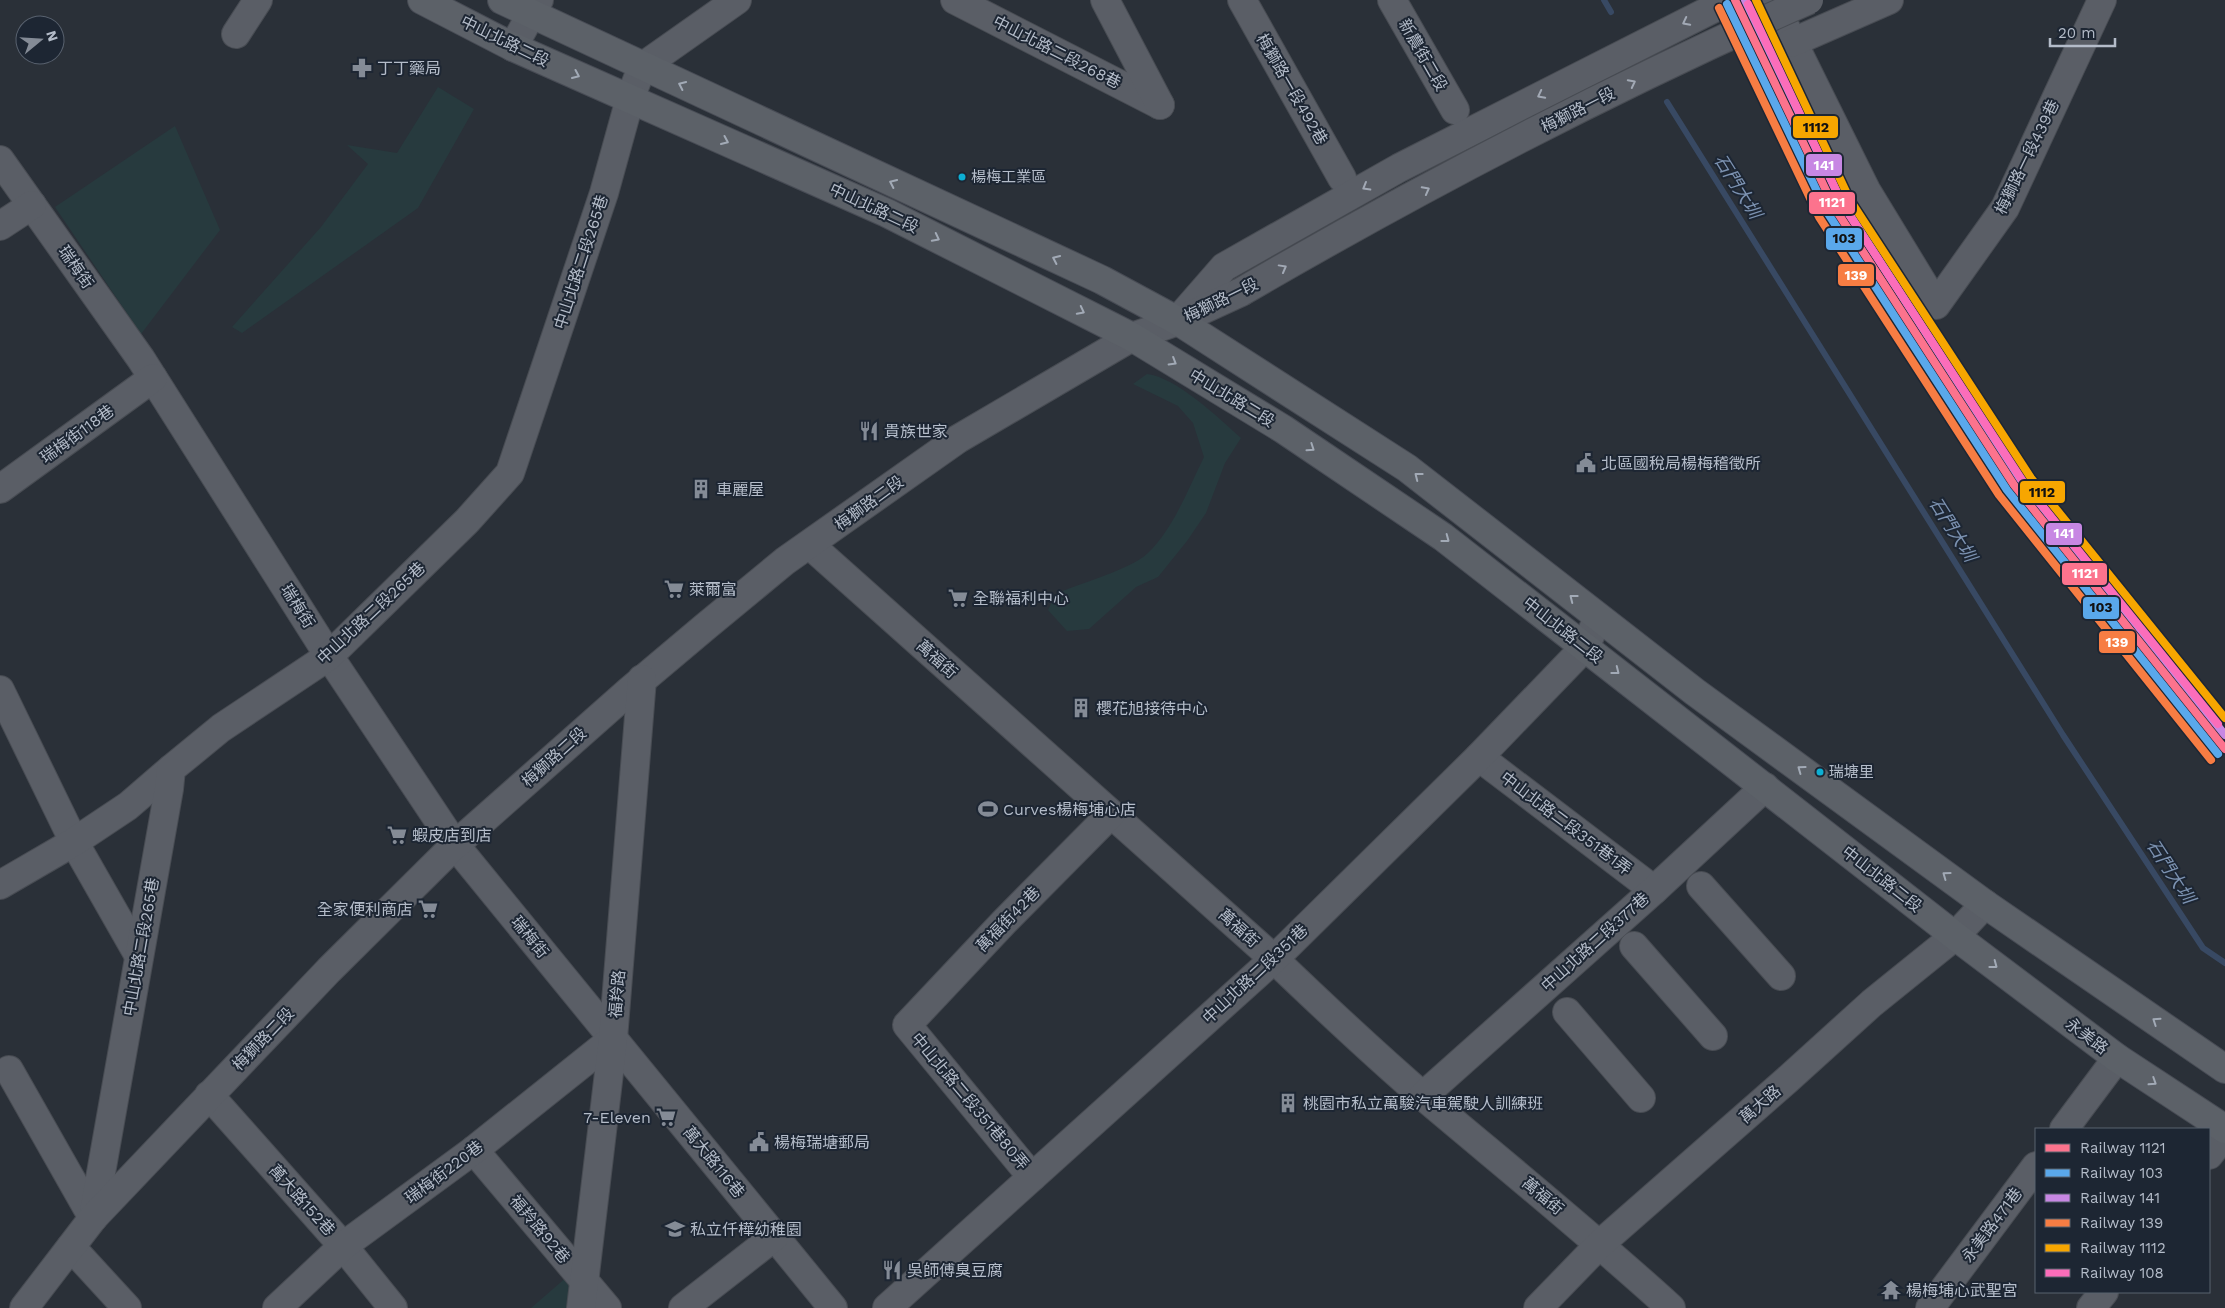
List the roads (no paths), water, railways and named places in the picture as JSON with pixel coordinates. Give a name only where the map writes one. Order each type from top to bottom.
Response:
[{"type":"main road","name":"中山北路二段","points":[[422,0],[513,47],[887,213],[1132,337],[1283,429],[1443,537],[1765,786],[1955,936]]},
{"type":"main road","name":"中山北路二段","points":[[502,0],[535,7],[642,67],[1102,280],[1178,321],[1408,468],[1695,692],[1986,904]]},
{"type":"main road","points":[[1986,904],[2225,1069]]},
{"type":"main road","name":"永美路","points":[[1955,936],[2117,1058],[2225,1129]]},
{"type":"street","points":[[236,34],[258,0]]},
{"type":"street","points":[[630,99],[642,67],[737,0]]},
{"type":"street","name":"中山北路二段268巷","points":[[955,0],[1160,105],[1105,0]]},
{"type":"street","name":"梅獅路一段492巷","points":[[1242,0],[1342,178]]},
{"type":"street","name":"新農街二段","points":[[1392,0],[1455,110]]},
{"type":"street","name":"梅獅路一段","points":[[1178,321],[1224,267],[1399,168],[1730,0]]},
{"type":"street","points":[[1772,0],[1792,43],[1890,0]]},
{"type":"street","name":"梅獅路一段","points":[[1178,321],[1241,292],[1517,140],[1707,45],[1809,0]]},
{"type":"street","name":"梅獅路一段439巷","points":[[1792,43],[1866,190],[1936,305],[2006,208],[2102,0]]},
{"type":"street","points":[[513,47],[535,7]]},
{"type":"street","name":"中山北路二段265巷","points":[[93,1218],[171,769],[221,728],[329,656],[467,521],[510,473],[604,193],[630,99]]},
{"type":"street","name":"瑞梅街","points":[[0,160],[153,378],[329,656],[455,845],[614,1039]]},
{"type":"street","points":[[0,226],[32,205]]},
{"type":"street","name":"梅獅路二段","points":[[24,1308],[93,1218],[329,970],[455,845],[642,680],[785,561],[958,439],[1132,337],[1178,321]]},
{"type":"street","name":"瑞梅街118巷","points":[[0,489],[153,378]]},
{"type":"street","name":"萬福街","points":[[810,545],[1274,959],[1423,1096],[1600,1244],[1672,1308]]},
{"type":"street","name":"中山北路二段351巷","points":[[887,1308],[1274,959],[1479,756],[1585,646],[1598,618]]},
{"type":"street","name":"福羚路","points":[[581,1308],[614,1039],[642,680]]},
{"type":"street","points":[[0,690],[74,842],[139,956]]},
{"type":"street","name":"中山北路二段351巷1弄","points":[[1479,756],[1654,890]]},
{"type":"street","points":[[0,885],[74,842],[128,806],[171,769]]},
{"type":"street","name":"中山北路二段377巷","points":[[1423,1096],[1654,890],[1765,786]]},
{"type":"street","name":"萬福街42巷","points":[[907,1025],[1005,921],[1111,814]]},
{"type":"street","points":[[1701,886],[1781,976]]},
{"type":"street","name":"萬大路","points":[[1538,1308],[1600,1244],[1872,1003],[1955,936],[1986,904]]},
{"type":"street","points":[[1634,946],[1713,1036]]},
{"type":"street","points":[[1567,1012],[1641,1098]]},
{"type":"street","name":"中山北路二段351巷80弄","points":[[907,1025],[1032,1177]]},
{"type":"street","name":"瑞梅街220巷","points":[[277,1308],[343,1246],[474,1150],[614,1039]]},
{"type":"street","name":"萬大路116巷","points":[[614,1039],[833,1308]]},
{"type":"street","points":[[2065,1128],[2117,1058]]},
{"type":"street","points":[[9,1070],[93,1218]]},
{"type":"street","name":"萬大路152巷","points":[[209,1095],[343,1246],[394,1308]]},
{"type":"street","points":[[2210,1154],[2225,1134]]},
{"type":"street","name":"福羚路92巷","points":[[474,1150],[607,1308]]},
{"type":"street","name":"永美路471巷","points":[[1930,1308],[2035,1167]]},
{"type":"street","points":[[683,1308],[774,1237]]},
{"type":"street","points":[[71,1247],[127,1308]]},
{"type":"street","points":[[2091,1308],[2103,1293]]},
{"type":"waterway","name":"石門大圳","points":[[1604,0],[1611,12]]},
{"type":"waterway","name":"石門大圳","points":[[1667,102],[2063,735],[2203,948],[2225,963]]},
{"type":"rail line","name":"1121","points":[[1735,0],[1834,207],[2014,485],[2225,749]]},
{"type":"rail line","name":"141","points":[[1745,0],[1842,203],[2021,480],[2225,735]]},
{"type":"rail line","name":"1112","points":[[1756,0],[1850,200],[2031,478],[2225,718]]},
{"type":"rail line","name":"103","points":[[1727,4],[1827,212],[2007,490],[2218,754]]},
{"type":"rail line","name":"108","points":[[1748,4],[1843,205],[2024,483],[2218,724]]},
{"type":"rail line","name":"139","points":[[1719,8],[1819,217],[1999,495],[2211,760]]},
{"type":"place","name":"丁丁藥局","points":[[362,68]]},
{"type":"place","name":"楊梅工業區","points":[[962,177]]},
{"type":"place","name":"貴族世家","points":[[869,431]]},
{"type":"place","name":"北區國稅局楊梅稽徵所","points":[[1586,463]]},
{"type":"place","name":"車麗屋","points":[[701,489]]},
{"type":"place","name":"萊爾富","points":[[674,589]]},
{"type":"place","name":"全聯福利中心","points":[[958,598]]},
{"type":"place","name":"櫻花旭接待中心","points":[[1081,708]]},
{"type":"place","name":"瑞塘里","points":[[1820,772]]},
{"type":"place","name":"Curves楊梅埔心店","points":[[988,809]]},
{"type":"place","name":"蝦皮店到店","points":[[397,835]]},
{"type":"place","name":"全家便利商店","points":[[428,909]]},
{"type":"place","name":"桃園市私立萬駿汽車駕駛人訓練班","points":[[1288,1103]]},
{"type":"place","name":"7-Eleven","points":[[666,1117]]},
{"type":"place","name":"楊梅瑞塘郵局","points":[[759,1142]]},
{"type":"place","name":"私立仟樺幼稚園","points":[[675,1229]]},
{"type":"place","name":"吳師傅臭豆腐","points":[[892,1270]]},
{"type":"place","name":"楊梅埔心武聖宮","points":[[1891,1290]]}]
